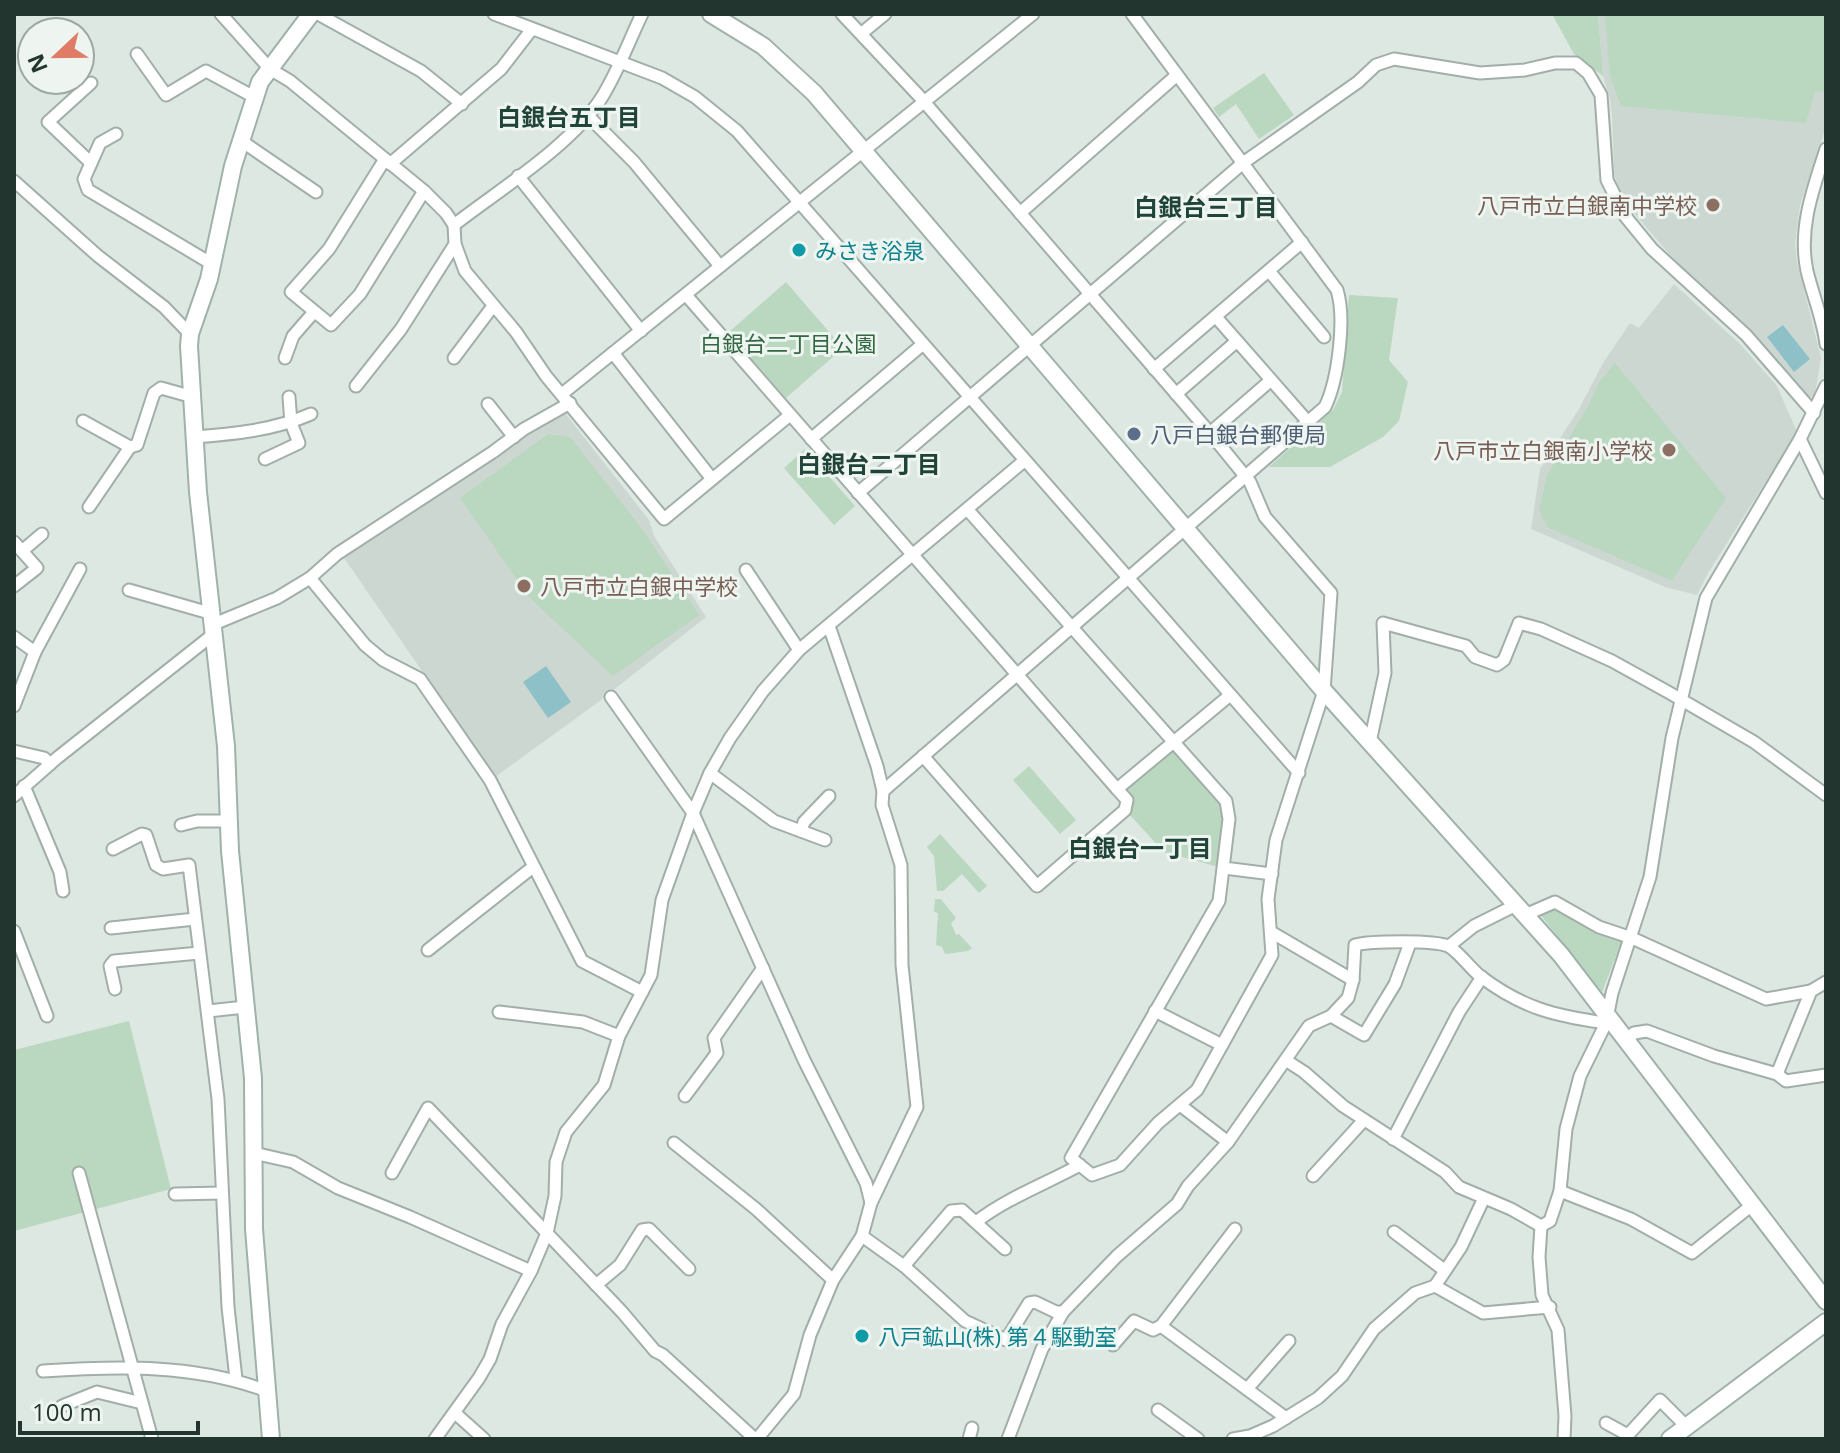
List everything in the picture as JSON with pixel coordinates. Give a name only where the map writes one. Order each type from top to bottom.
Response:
[{"type":"street","points":[[221,14],[270,69],[290,81],[424,191],[454,225],[455,244],[465,271],[664,519],[790,415]]},
{"type":"street","points":[[271,1439],[254,1229],[253,1078],[229,821],[226,746],[198,492],[190,334],[212,264],[240,140],[254,97],[260,82],[311,14]]},
{"type":"street","points":[[318,14],[421,71],[462,104]]},
{"type":"street","points":[[494,14],[662,78],[695,97],[737,131],[1299,773]]},
{"type":"street","points":[[454,225],[558,144],[588,116],[602,97],[642,14]]},
{"type":"street","points":[[711,14],[754,39],[788,67],[1324,691],[1561,955],[1607,1020],[1826,1301]]},
{"type":"street","points":[[842,14],[924,102],[1210,433],[1245,476],[1265,517],[1331,593],[1324,691],[1276,840],[1268,899],[1272,955],[1197,1090],[1158,1123],[1120,1165],[1092,1175],[1071,1158],[1219,901],[1229,819],[1226,801],[967,509]]},
{"type":"street","points":[[862,33],[885,14]]},
{"type":"street","points":[[14,796],[214,623],[277,598],[310,578],[337,554],[566,399],[613,353],[1033,14]]},
{"type":"street","points":[[883,791],[1325,407],[1333,389],[1341,311],[1337,290],[1132,14]]},
{"type":"street","points":[[424,191],[360,294],[331,325],[291,292],[329,249],[388,161],[462,104],[501,69],[532,29]]},
{"type":"street","points":[[137,54],[166,95],[206,71],[254,97]]},
{"type":"street","points":[[858,493],[1243,163],[1358,82],[1376,65],[1394,59],[1480,73],[1576,63],[1588,73],[1601,95],[1607,180],[1625,216],[1652,249],[1746,335],[1814,413]]},
{"type":"street","points":[[1020,213],[1177,75]]},
{"type":"street","points":[[77,96],[48,122],[91,163]]},
{"type":"street","points":[[588,116],[634,162],[720,266]]},
{"type":"street","points":[[116,134],[100,143],[84,179],[88,190],[212,264]]},
{"type":"street","points":[[240,140],[316,192]]},
{"type":"street","points":[[1826,149],[1811,192],[1804,236],[1807,269],[1826,344]]},
{"type":"street","points":[[518,176],[641,331]]},
{"type":"street","points":[[14,181],[98,256],[164,307],[190,334]]},
{"type":"street","points":[[1154,369],[1302,242]]},
{"type":"street","points":[[356,386],[401,329],[455,244]]},
{"type":"street","points":[[1269,271],[1324,337]]},
{"type":"street","points":[[686,295],[1127,800],[1125,810],[1037,886],[923,756]]},
{"type":"street","points":[[454,358],[493,306]]},
{"type":"street","points":[[285,358],[293,336],[314,312]]},
{"type":"street","points":[[1216,317],[1308,422]]},
{"type":"street","points":[[1176,394],[1237,341]]},
{"type":"street","points":[[811,439],[923,344]]},
{"type":"street","points":[[613,353],[712,479]]},
{"type":"street","points":[[1210,433],[1270,381]]},
{"type":"street","points":[[1541,1226],[1550,1221],[1560,1191],[1566,1129],[1580,1076],[1607,1020],[1612,993],[1632,938],[1657,849],[1672,738],[1706,598],[1800,439],[1826,386]]},
{"type":"street","points":[[89,507],[130,447],[137,445],[154,393],[161,388],[193,397]]},
{"type":"street","points":[[265,459],[299,443],[291,423],[289,397]]},
{"type":"street","points":[[488,404],[514,437]]},
{"type":"street","points":[[195,437],[291,423],[311,414]]},
{"type":"street","points":[[83,421],[130,447]]},
{"type":"street","points":[[1800,439],[1826,493]]},
{"type":"street","points":[[435,1439],[490,1359],[502,1324],[531,1271],[547,1233],[555,1196],[556,1162],[566,1132],[604,1085],[619,1036],[651,975],[662,900],[693,813],[710,773],[730,738],[763,691],[799,650],[1024,461]]},
{"type":"street","points":[[14,586],[37,568],[18,547],[42,534]]},
{"type":"street","points":[[14,703],[35,652],[80,569]]},
{"type":"street","points":[[746,570],[799,650]]},
{"type":"street","points":[[310,578],[365,645],[383,660],[420,679],[490,780],[582,961],[642,992]]},
{"type":"street","points":[[129,590],[214,623]]},
{"type":"street","points":[[1370,742],[1385,673],[1383,623],[1466,646],[1475,657],[1497,665],[1504,660],[1519,623],[1541,629],[1612,661],[1754,742],[1826,795]]},
{"type":"street","points":[[392,1173],[428,1108],[655,1351],[756,1439],[794,1394],[810,1335],[833,1280],[862,1236],[871,1203],[917,1107],[902,965],[901,865],[882,805],[883,791],[849,678],[829,626]]},
{"type":"street","points":[[14,637],[35,652]]},
{"type":"street","points":[[1117,789],[1229,696]]},
{"type":"street","points":[[611,697],[693,813],[804,1060],[866,1183],[871,1203]]},
{"type":"street","points":[[14,751],[44,758],[50,764]]},
{"type":"street","points":[[710,773],[774,821],[825,840]]},
{"type":"street","points":[[24,786],[60,872],[63,891]]},
{"type":"street","points":[[801,831],[804,822],[829,796]]},
{"type":"street","points":[[181,825],[197,821],[229,821]]},
{"type":"street","points":[[113,849],[142,834],[146,835],[156,865],[163,869],[189,865],[218,1099],[228,1307],[236,1379]]},
{"type":"street","points":[[428,950],[533,867]]},
{"type":"street","points":[[1224,868],[1272,874]]},
{"type":"street","points":[[1449,946],[1474,926],[1555,902],[1599,927],[1632,938],[1766,999],[1811,991],[1826,982]]},
{"type":"street","points":[[111,928],[195,919]]},
{"type":"street","points":[[14,931],[47,1016]]},
{"type":"street","points":[[1271,932],[1353,980]]},
{"type":"street","points":[[1008,1439],[1042,1349],[1063,1312],[1117,1256],[1171,1210],[1228,1142],[1309,1026],[1331,1016],[1348,998],[1353,980],[1355,945],[1364,942],[1449,946],[1482,977],[1537,1009],[1559,1017],[1607,1020]]},
{"type":"street","points":[[1331,1016],[1364,1035],[1395,984],[1410,943]]},
{"type":"street","points":[[115,989],[110,966],[114,961],[199,953]]},
{"type":"street","points":[[685,1096],[717,1053],[714,1038],[763,968]]},
{"type":"street","points":[[1393,1139],[1459,1012],[1482,977]]},
{"type":"street","points":[[1777,1074],[1811,991]]},
{"type":"street","points":[[208,1011],[245,1007]]},
{"type":"street","points":[[1155,1011],[1222,1045]]},
{"type":"street","points":[[499,1012],[583,1022],[619,1036]]},
{"type":"street","points":[[1626,1041],[1634,1033],[1647,1031],[1714,1056],[1777,1074],[1786,1081],[1826,1075]]},
{"type":"street","points":[[1287,1061],[1364,1120],[1445,1172],[1459,1187],[1511,1209],[1541,1226]]},
{"type":"street","points":[[1180,1105],[1228,1142]]},
{"type":"street","points":[[1313,1176],[1364,1120]]},
{"type":"street","points":[[674,1143],[756,1209],[833,1280]]},
{"type":"street","points":[[254,1153],[293,1162],[338,1188],[531,1271]]},
{"type":"street","points":[[976,1222],[998,1206],[1080,1165]]},
{"type":"street","points":[[79,1173],[152,1439]]},
{"type":"street","points":[[1560,1191],[1631,1219],[1692,1253],[1752,1205]]},
{"type":"street","points":[[175,1194],[222,1193]]},
{"type":"street","points":[[1233,1439],[1250,1436],[1286,1418],[1318,1398],[1342,1376],[1374,1329],[1415,1293],[1435,1286],[1461,1247],[1484,1198]]},
{"type":"street","points":[[904,1266],[951,1211],[962,1210],[1005,1249]]},
{"type":"street","points":[[1541,1226],[1539,1257],[1542,1295],[1558,1330],[1564,1439]]},
{"type":"street","points":[[596,1285],[620,1265],[642,1230],[649,1229],[689,1269]]},
{"type":"street","points":[[1113,1345],[1134,1321],[1153,1330],[1161,1326],[1235,1229]]},
{"type":"street","points":[[1394,1232],[1444,1270]]},
{"type":"street","points":[[862,1236],[904,1266],[965,1321],[1006,1340],[1029,1303],[1035,1302],[1063,1312]]},
{"type":"street","points":[[1435,1286],[1483,1313],[1550,1307]]},
{"type":"street","points":[[1670,1439],[1826,1322]]},
{"type":"street","points":[[1161,1326],[1286,1418]]},
{"type":"street","points":[[1247,1389],[1289,1341]]},
{"type":"street","points":[[43,1371],[162,1368],[236,1379],[267,1391]]},
{"type":"street","points":[[62,1406],[97,1392],[142,1403]]},
{"type":"street","points":[[1606,1423],[1628,1435],[1660,1400],[1686,1426]]},
{"type":"street","points":[[1158,1410],[1198,1439]]},
{"type":"street","points":[[455,1413],[484,1439]]},
{"type":"shaded area","name":"八戸市立白銀南中学校","points":[[1598,14],[1826,14],[1826,127],[1800,205],[1795,244],[1821,358],[1815,395],[1811,397],[1799,389],[1741,322],[1678,264],[1627,205],[1618,190],[1614,173],[1612,115],[1603,76]]},
{"type":"shaded area","name":"八戸市立白銀南小学校","points":[[1674,284],[1741,345],[1777,386],[1797,432],[1697,595],[1665,587],[1531,529],[1540,469],[1630,323],[1639,328]]},
{"type":"shaded area","name":"八戸市立白銀中学校","points":[[565,413],[649,520],[654,536],[706,617],[597,703],[495,777],[342,555],[525,434]]},
{"type":"green space","points":[[1552,14],[1598,14],[1603,76],[1574,54]]},
{"type":"green space","points":[[1605,14],[1826,14],[1826,92],[1815,91],[1806,123],[1621,106],[1610,76]]},
{"type":"green space","points":[[1264,73],[1294,115],[1259,139],[1236,104],[1219,117],[1213,108]]},
{"type":"green space","name":"白銀台二丁目公園","points":[[786,282],[843,348],[786,398],[728,333]]},
{"type":"green space","points":[[1349,295],[1398,298],[1389,360],[1408,382],[1399,421],[1383,437],[1330,467],[1269,467],[1333,410],[1342,392]]},
{"type":"green space","points":[[1615,363],[1726,498],[1672,581],[1547,527],[1539,510],[1547,475],[1600,381]]},
{"type":"green space","points":[[548,434],[570,437],[643,530],[699,615],[613,676],[530,598],[460,498]]},
{"type":"green space","points":[[805,449],[855,506],[834,525],[784,468]]},
{"type":"green space","points":[[1170,750],[1175,751],[1221,802],[1225,819],[1219,867],[1164,852],[1129,814],[1126,788]]},
{"type":"green space","points":[[1029,766],[1076,820],[1060,834],[1013,780]]},
{"type":"green space","points":[[940,834],[987,886],[979,893],[962,874],[943,891],[937,891],[934,856],[927,847]]},
{"type":"green space","points":[[935,899],[941,899],[956,918],[951,923],[956,935],[959,934],[972,948],[968,951],[945,954],[942,947],[936,945],[938,913],[934,912]]},
{"type":"green space","points":[[1549,904],[1623,938],[1602,992],[1535,908]]},
{"type":"green space","points":[[129,1021],[171,1189],[14,1231],[14,1050]]},
{"type":"water","points":[[1783,325],[1810,359],[1794,372],[1767,337]]},
{"type":"water","points":[[546,666],[571,702],[548,718],[523,682]]},
{"type":"place","name":"八戸市立白銀南中学校","points":[[1713,205]]},
{"type":"place","name":"みさき浴泉","points":[[799,250]]},
{"type":"place","name":"八戸白銀台郵便局","points":[[1134,434]]},
{"type":"place","name":"八戸市立白銀南小学校","points":[[1669,450]]},
{"type":"place","name":"八戸市立白銀中学校","points":[[524,586]]},
{"type":"place","name":"八戸鉱山(株) 第４駆動室","points":[[862,1336]]},
{"type":"district","name":"白銀台五丁目","points":[[569,116]]},
{"type":"district","name":"白銀台三丁目","points":[[1206,206]]},
{"type":"district","name":"白銀台二丁目","points":[[869,463]]},
{"type":"district","name":"白銀台一丁目","points":[[1140,847]]}]
